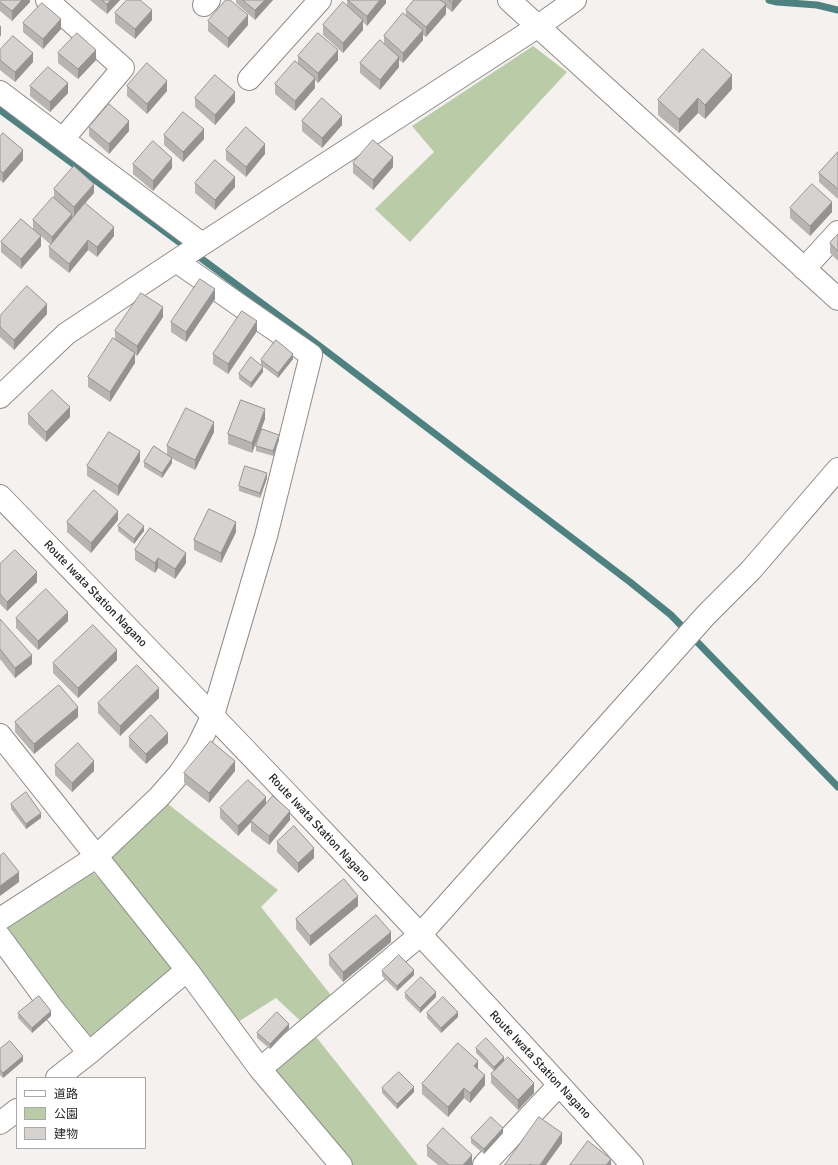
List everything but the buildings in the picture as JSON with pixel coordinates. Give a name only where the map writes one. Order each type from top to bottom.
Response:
[{"type":"street","points":[[47,0],[123,68],[63,139]]},
{"type":"street","points":[[249,79],[320,0]]},
{"type":"street","points":[[508,0],[838,299]]},
{"type":"street","points":[[0,397],[66,334],[537,27],[575,0]]},
{"type":"street","points":[[0,92],[202,244]]},
{"type":"street","points":[[804,269],[838,232]]},
{"type":"street","points":[[0,919],[96,857],[159,796],[180,773],[197,748],[213,715],[266,536],[311,355],[176,261]]},
{"type":"street","points":[[260,1068],[420,935],[706,615],[751,570],[838,469]]},
{"type":"street","name":"Route Iwata Station Nagano","points":[[0,496],[213,715],[420,935],[632,1165]]},
{"type":"street","points":[[0,735],[186,970],[260,1068],[340,1165]]},
{"type":"street","points":[[0,937],[53,1009],[89,1053]]},
{"type":"street","points":[[58,1077],[89,1053],[186,970]]},
{"type":"street","points":[[484,1165],[559,1085]]},
{"type":"street","points":[[0,1123],[16,1111]]},
{"type":"green space","points":[[533,46],[567,72],[410,242],[375,209],[434,152],[412,126]]},
{"type":"green space","points":[[159,797],[278,890],[261,907],[338,1004],[309,1028],[418,1165],[341,1165],[260,1069],[308,1028],[276,998],[230,1027],[185,971],[89,1053],[0,919],[85,864],[172,955],[96,857]]},
{"type":"waterway","points":[[769,0],[817,5],[838,10]]},
{"type":"waterway","points":[[0,110],[309,338],[630,582],[671,615],[838,787]]}]
